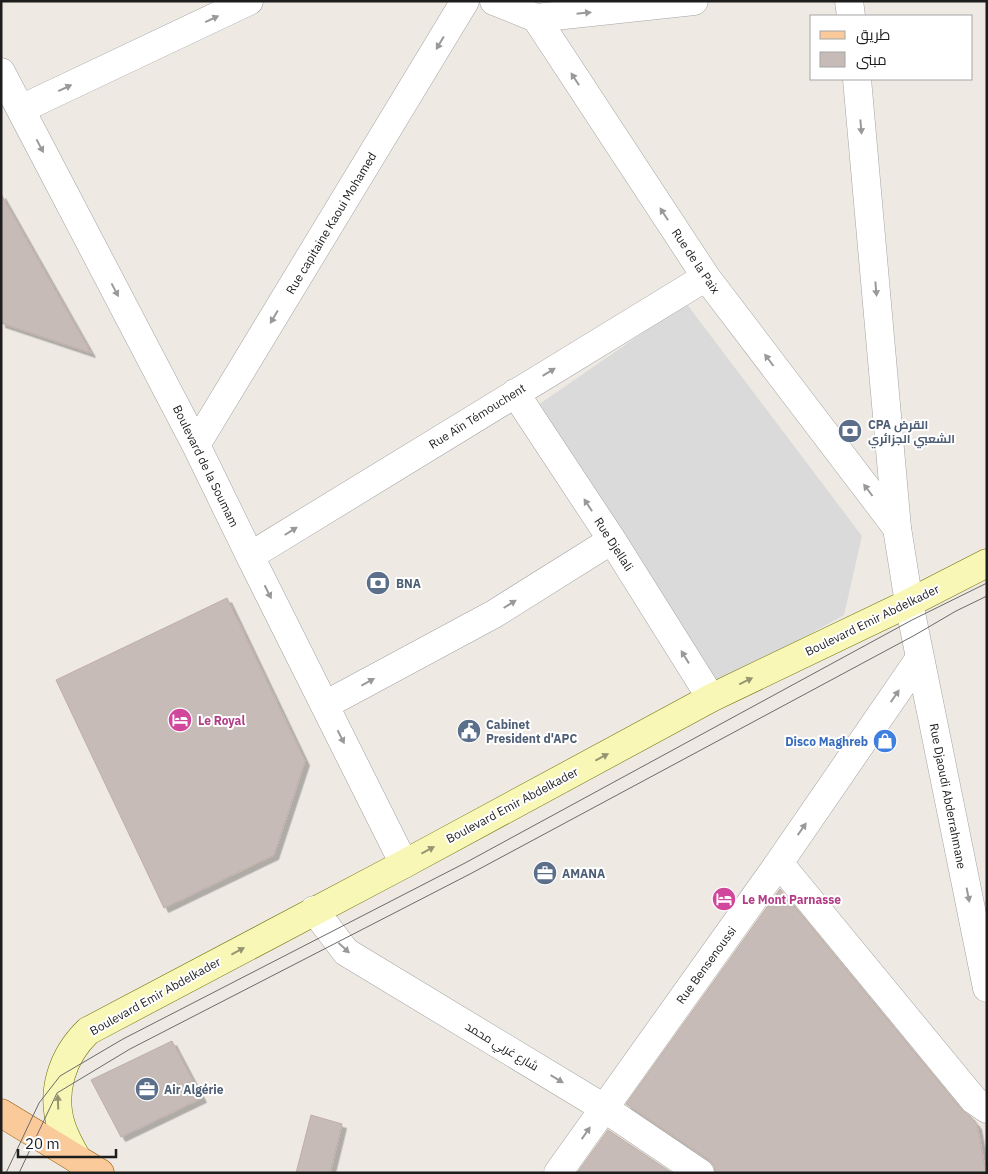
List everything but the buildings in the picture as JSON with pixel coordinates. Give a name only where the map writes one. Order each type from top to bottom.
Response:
[{"type":"main road","name":"Boulevard Emir Abdelkader","points":[[89,1166],[62,1128],[58,1111],[57,1093],[60,1076],[70,1052],[88,1031],[404,864],[711,698],[909,603],[987,563]]},
{"type":"main road","points":[[1,1113],[89,1166]]},
{"type":"street","points":[[21,109],[249,1]]},
{"type":"street","name":"Rue capitaine Kaoui Mohamed","points":[[196,445],[465,1]]},
{"type":"street","points":[[494,1],[536,18],[694,1]]},
{"type":"street","points":[[850,1],[851,15]]},
{"type":"street","name":"Rue de la Paix","points":[[536,18],[706,277],[897,528]]},
{"type":"street","name":"Boulevard de la Soumam","points":[[1,72],[196,445],[404,864]]},
{"type":"street","points":[[856,80],[897,528],[909,603]]},
{"type":"street","name":"Rue Aïn Témouchent","points":[[250,556],[706,277]]},
{"type":"street","name":"Rue Djellali","points":[[514,393],[612,540],[711,698]]},
{"type":"street","points":[[325,705],[494,614],[612,540]]},
{"type":"street","name":"Rue Djaoudi Abderrahmane","points":[[909,603],[987,988]]},
{"type":"street","name":"Rue Bensenoussi","points":[[558,1173],[779,863],[920,658]]},
{"type":"street","points":[[779,863],[974,1100],[987,1109]]},
{"type":"street","name":"شارع غربي محمد","points":[[314,910],[346,952],[604,1108],[700,1173]]},
{"type":"shaded area","points":[[686,303],[862,536],[844,615],[717,686],[538,405]]},
{"type":"tram line","points":[[6,1173],[39,1103],[60,1076],[123,1039],[465,863],[912,620],[987,583]]},
{"type":"tram line","points":[[19,1173],[57,1093],[130,1049],[470,874],[987,596]]},
{"type":"place","name":"CPA القرض الشعبي الجزائري","points":[[850,431]]},
{"type":"place","name":"BNA","points":[[378,583]]},
{"type":"place","name":"Le Royal","points":[[180,720]]},
{"type":"place","name":"Cabinet President d'APC","points":[[469,731]]},
{"type":"place","name":"Disco Maghreb","points":[[885,741]]},
{"type":"place","name":"AMANA","points":[[545,873]]},
{"type":"place","name":"Le Mont Parnasse","points":[[724,899]]},
{"type":"place","name":"Air Algérie","points":[[147,1089]]}]
